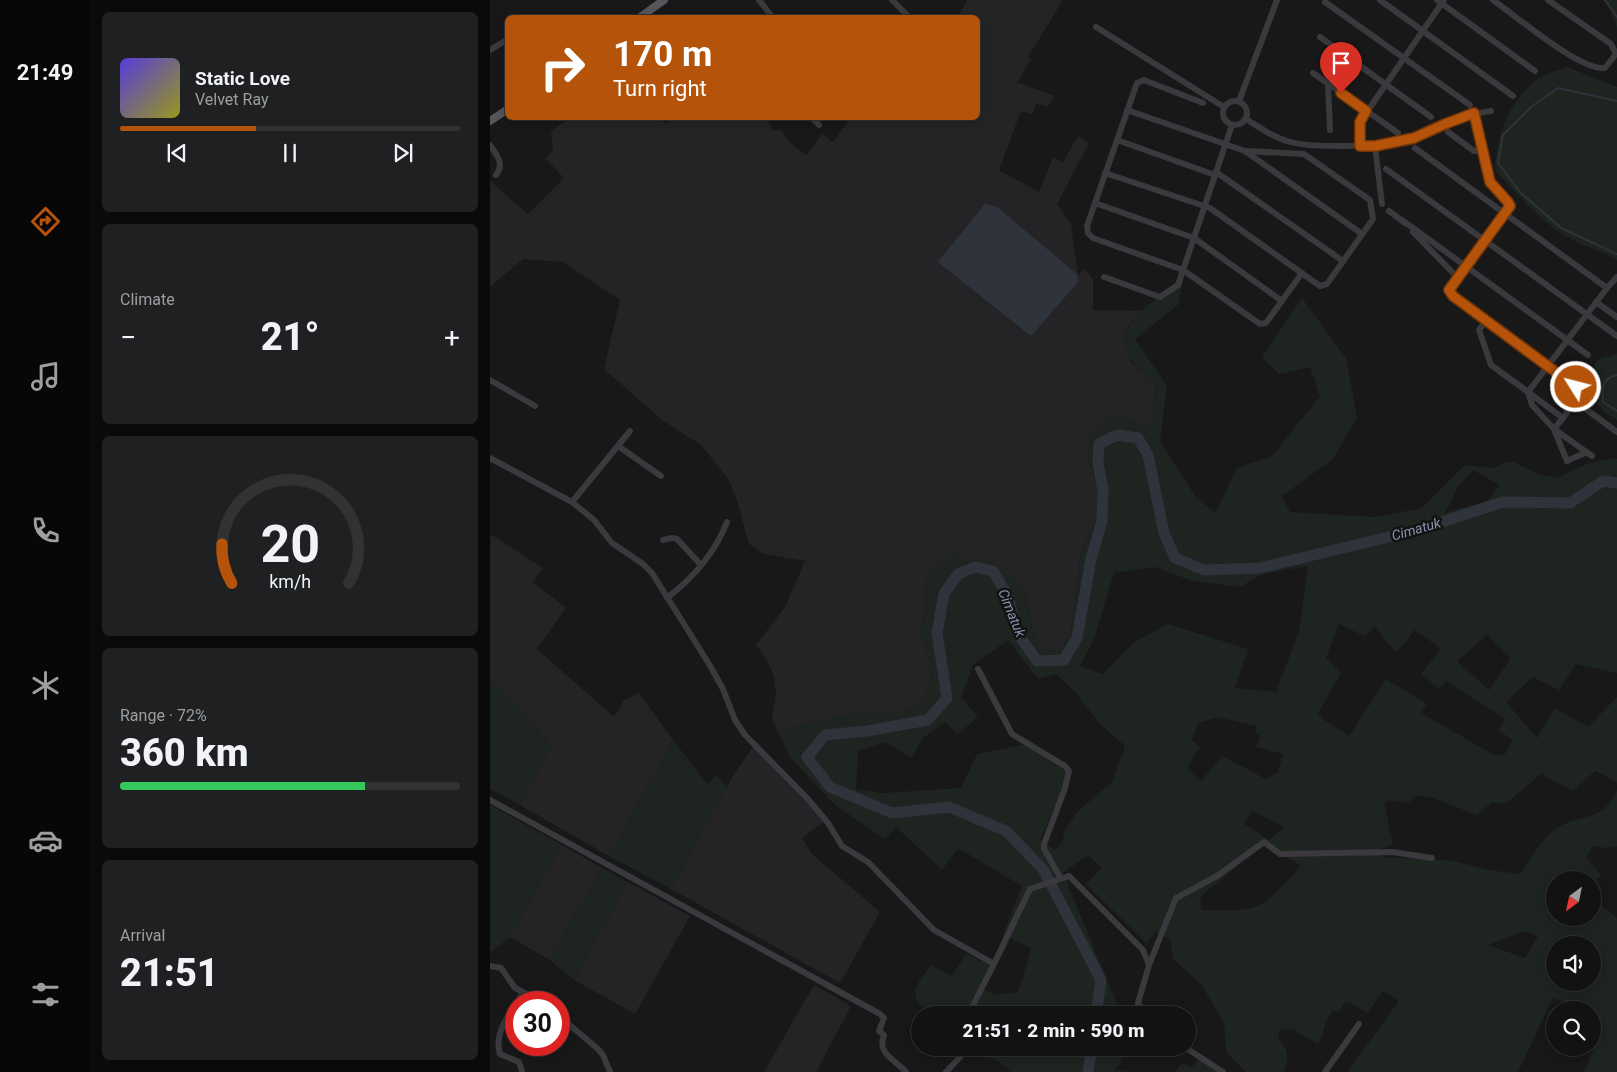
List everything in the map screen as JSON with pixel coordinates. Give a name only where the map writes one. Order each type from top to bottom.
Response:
[{"type":"main road","points":[[643,15],[664,0]]},
{"type":"main road","points":[[490,120],[505,111]]},
{"type":"street","points":[[758,0],[770,15]]},
{"type":"street","points":[[892,0],[907,15]]},
{"type":"street","points":[[1239,101],[1277,0]]},
{"type":"street","points":[[1380,0],[1513,96]]},
{"type":"street","points":[[1493,0],[1581,63],[1599,69],[1605,68],[1616,54],[1611,44],[1548,0]]},
{"type":"street","points":[[1360,146],[1360,122],[1366,111],[1423,31],[1441,1],[1535,71]]},
{"type":"street","points":[[1325,2],[1470,105]]},
{"type":"street","points":[[1096,27],[1224,107]]},
{"type":"street","points":[[1320,37],[1431,117]]},
{"type":"street","points":[[490,50],[505,41]]},
{"type":"street","points":[[1313,74],[1398,133]]},
{"type":"street","points":[[1203,103],[1144,80],[1137,83],[1087,226],[1088,233],[1093,238],[1183,270],[1260,324],[1266,323],[1302,273]]},
{"type":"street","points":[[1328,84],[1330,130]]},
{"type":"street","points":[[1231,101],[1239,101],[1246,106],[1246,119],[1240,125],[1232,125],[1225,120],[1224,107],[1231,101]]},
{"type":"street","points":[[1106,173],[1210,208],[1323,286],[1373,219],[1370,200],[1308,156],[1245,151],[1128,110]]},
{"type":"street","points":[[1246,119],[1288,142],[1375,146],[1414,138],[1474,113],[1491,111]]},
{"type":"street","points":[[1474,113],[1490,182],[1510,206],[1449,290],[1453,296],[1576,387]]},
{"type":"street","points":[[814,120],[819,125]]},
{"type":"street","points":[[1104,277],[1160,297],[1178,285],[1232,125]]},
{"type":"street","points":[[1448,132],[1474,151],[1482,149]]},
{"type":"street","points":[[1117,140],[1215,174],[1343,261]]},
{"type":"street","points":[[490,145],[502,163],[501,168],[496,174]]},
{"type":"street","points":[[1375,146],[1382,204]]},
{"type":"street","points":[[1415,148],[1607,288]]},
{"type":"street","points":[[1245,151],[1362,234]]},
{"type":"street","points":[[1386,169],[1617,336]]},
{"type":"street","points":[[1095,203],[1194,238],[1282,301]]},
{"type":"street","points":[[1390,211],[1588,355]]},
{"type":"street","points":[[1402,220],[1458,278]]},
{"type":"street","points":[[1528,392],[1617,277]]},
{"type":"street","points":[[1596,302],[1617,317]]},
{"type":"street","points":[[1486,320],[1479,330],[1491,365],[1563,418]]},
{"type":"street","points":[[490,380],[535,406]]},
{"type":"street","points":[[1528,392],[1532,405],[1554,429],[1589,454],[1567,461],[1554,429]]},
{"type":"street","points":[[1554,429],[1573,404],[1579,404],[1617,432]]},
{"type":"street","points":[[572,502],[630,431]]},
{"type":"street","points":[[618,446],[661,476]]},
{"type":"street","points":[[490,458],[572,502],[594,520],[612,543],[643,564],[652,573],[709,664],[740,728],[808,799],[828,823],[838,842],[868,862],[934,930],[994,964]]},
{"type":"street","points":[[667,598],[682,586],[701,564],[717,543],[727,522]]},
{"type":"street","points":[[663,540],[677,539],[701,564]]},
{"type":"street","points":[[978,670],[1009,730],[1065,766],[1069,771],[1065,788],[1044,844],[1044,849],[1058,878]]},
{"type":"street","points":[[490,800],[880,1014],[884,1018],[879,1031],[884,1035],[882,1041],[884,1051],[889,1059],[899,1064],[906,1072]]},
{"type":"street","points":[[1140,1006],[1138,1003],[1149,965],[1176,898],[1217,876],[1264,842],[1280,854],[1392,852],[1432,858]]},
{"type":"street","points":[[973,1006],[1030,889],[1065,876],[1071,878],[1143,950],[1149,965]]},
{"type":"street","points":[[490,966],[501,968],[515,988],[520,991]]},
{"type":"street","points":[[505,1022],[497,1045],[500,1054],[519,1062],[522,1072]]},
{"type":"street","points":[[1325,1072],[1359,1024]]},
{"type":"street","points":[[570,1025],[598,1049],[603,1055],[610,1072]]},
{"type":"street","points":[[1196,1054],[1223,1072]]},
{"type":"street","points":[[946,1072],[961,1056]]},
{"type":"shaded area","points":[[967,0],[1063,0],[1028,57],[1031,60],[1017,82],[1054,96],[1048,107],[1036,104],[1032,114],[1021,111],[999,170],[1039,192],[1053,157],[1063,162],[1078,136],[1089,143],[1057,204],[1071,224],[1078,275],[1085,269],[1093,279],[1093,310],[1141,311],[1126,329],[1131,362],[1156,386],[1151,427],[1087,458],[1097,486],[1097,518],[1081,553],[1071,633],[1060,650],[1041,650],[1032,627],[1025,589],[977,559],[964,559],[924,584],[925,602],[921,635],[929,661],[931,683],[926,695],[916,708],[893,713],[856,713],[778,731],[772,719],[776,695],[774,676],[765,657],[756,645],[785,607],[805,561],[764,554],[749,544],[736,497],[728,479],[701,445],[662,420],[604,369],[620,300],[563,262],[523,259],[490,287],[490,181],[528,214],[564,178],[546,159],[553,150],[551,132],[566,120],[660,120],[667,124],[670,120],[766,120],[774,131],[781,129],[788,141],[806,155],[822,134],[833,142],[850,120],[980,120],[980,15],[959,15]]},
{"type":"shaded area","points":[[1602,0],[1617,0],[1617,28],[1608,5]]},
{"type":"shaded area","points":[[1567,67],[1617,87],[1617,260],[1567,237],[1557,230],[1529,206],[1495,170],[1501,133],[1505,121],[1517,100],[1538,79]]},
{"type":"shaded area","points":[[985,204],[997,207],[1077,274],[1078,282],[1031,336],[938,262]]},
{"type":"shaded area","points":[[1184,276],[1178,305],[1135,339],[1167,386],[1160,441],[1195,496],[1215,513],[1237,468],[1272,456],[1320,396],[1310,367],[1279,374],[1262,357],[1302,298],[1346,358],[1357,418],[1332,460],[1282,496],[1290,512],[1375,517],[1422,508],[1465,465],[1493,468],[1506,462],[1514,462],[1538,474],[1558,478],[1586,464],[1601,460],[1617,459],[1617,673],[1576,664],[1559,690],[1533,677],[1506,702],[1537,738],[1555,708],[1588,727],[1617,697],[1617,782],[1595,771],[1573,791],[1541,774],[1505,804],[1492,802],[1477,815],[1433,798],[1416,795],[1408,803],[1388,800],[1384,803],[1393,844],[1380,849],[1382,857],[1454,861],[1489,870],[1520,874],[1549,834],[1563,825],[1597,813],[1605,808],[1617,790],[1617,846],[1604,848],[1593,846],[1586,857],[1598,871],[1546,871],[1546,926],[1601,926],[1601,905],[1617,918],[1617,1072],[1584,1072],[1591,1056],[1601,1056],[1601,1001],[1561,1001],[1553,998],[1552,1001],[1546,1001],[1546,1013],[1518,1072],[1347,1072],[1399,1001],[1383,991],[1367,1013],[1348,1002],[1345,1002],[1339,1012],[1333,1010],[1327,1019],[1318,1044],[1292,1029],[1280,1030],[1278,1038],[1287,1054],[1284,1072],[1246,1072],[1226,1052],[1224,1023],[1201,984],[1173,959],[1170,939],[1156,932],[1146,943],[1086,884],[1102,868],[1088,855],[1063,873],[1118,1006],[922,1006],[916,999],[916,987],[931,965],[952,976],[966,954],[991,965],[980,989],[997,995],[1017,992],[1031,948],[1003,935],[1022,886],[958,848],[942,870],[896,827],[885,839],[835,805],[789,756],[778,731],[856,713],[893,713],[916,708],[926,695],[931,683],[929,661],[921,635],[925,602],[924,584],[929,572],[954,552],[964,559],[977,559],[1006,567],[1025,589],[1032,627],[1041,650],[1060,650],[1071,633],[1081,553],[1097,518],[1097,486],[1087,458],[1088,441],[1111,413],[1151,427],[1156,386],[1139,370],[1130,358],[1122,336],[1141,311]],"holes":[[[1473,470],[1500,485],[1487,501],[1445,513],[1458,487]],[[1308,566],[1299,631],[1276,692],[1235,688],[1248,649],[1168,624],[1133,643],[1103,674],[1080,666],[1094,639],[1114,573],[1154,567],[1193,581],[1240,587],[1262,574]],[[1339,624],[1364,636],[1375,627],[1396,653],[1415,630],[1441,649],[1421,674],[1439,689],[1446,681],[1505,719],[1498,730],[1513,740],[1505,754],[1496,756],[1421,713],[1427,704],[1386,679],[1349,736],[1324,720],[1318,713],[1341,673],[1326,658]],[[1487,635],[1511,658],[1489,690],[1457,661]],[[1008,640],[1038,679],[1056,674],[1074,691],[1099,723],[1125,746],[1112,782],[1077,812],[1065,830],[1062,843],[1055,850],[1040,840],[1068,777],[1064,765],[1028,744],[977,754],[961,788],[883,793],[856,789],[858,751],[885,742],[911,758],[924,737],[945,722],[958,734],[978,717],[961,697],[973,665]],[[1217,717],[1256,726],[1256,733],[1260,736],[1256,747],[1283,754],[1278,773],[1266,779],[1222,756],[1201,781],[1187,768],[1200,747],[1191,740],[1199,723]],[[1252,811],[1284,827],[1269,840],[1244,824]],[[1268,840],[1271,846],[1301,866],[1268,900],[1249,909],[1202,910],[1200,897]],[[1525,931],[1538,936],[1525,958],[1488,945]]]},
{"type":"shaded area","points":[[1617,354],[1617,420],[1601,408],[1596,401],[1592,394],[1590,378],[1598,359]]},
{"type":"shaded area","points":[[490,534],[543,568],[533,582],[566,608],[537,649],[614,717],[624,700],[639,693],[673,740],[609,856],[520,805],[551,746],[502,690],[490,682]]},
{"type":"shaded area","points":[[490,682],[502,690],[551,746],[520,805],[490,789]]},
{"type":"shaded area","points":[[673,740],[708,785],[715,775],[727,787],[671,889],[609,856]]},
{"type":"shaded area","points":[[754,745],[825,821],[802,838],[812,854],[880,912],[840,983],[671,889],[731,779]]},
{"type":"shaded area","points":[[490,805],[562,845],[510,937],[490,953]]},
{"type":"shaded area","points":[[562,845],[602,868],[548,959],[510,937]]},
{"type":"shaded area","points":[[602,868],[628,882],[574,980],[548,959]]},
{"type":"shaded area","points":[[628,882],[690,916],[635,1014],[574,980]]},
{"type":"shaded area","points":[[814,985],[851,1006],[816,1072],[764,1072]]},
{"type":"shaded area","points":[[981,1056],[1123,1056],[1115,1070],[1129,1072],[1011,1072],[992,1059]]},
{"type":"shaded area","points":[[1200,1058],[1221,1072],[1175,1072],[1182,1063],[1192,1067]]},
{"type":"waterway","points":[[1605,0],[1617,17]]},
{"type":"waterway","points":[[1617,101],[1558,88],[1531,107],[1503,135],[1498,163],[1521,193],[1561,228],[1617,254]]},
{"type":"waterway","points":[[1617,375],[1605,381],[1603,392],[1603,402],[1617,411]]},
{"type":"waterway","name":"Cimatuk","points":[[1097,1006],[1101,980],[1043,869],[1006,831],[949,807],[892,813],[830,787],[807,757],[825,735],[867,731],[928,720],[947,698],[937,633],[944,594],[958,574],[975,567],[993,571],[1008,597],[1018,634],[1037,661],[1064,660],[1077,638],[1091,559],[1102,521],[1103,491],[1098,463],[1099,444],[1117,435],[1138,438],[1148,455],[1164,533],[1175,558],[1204,570],[1260,568],[1417,530],[1503,502],[1570,503],[1603,481],[1617,483]]},
{"type":"waterway","name":"Cimatuk","points":[[1088,1072],[1091,1056]]},
{"type":"route","points":[[1341,93],[1366,111],[1360,122],[1360,146],[1375,146],[1414,138],[1474,113],[1490,182],[1510,206],[1449,290],[1453,296],[1576,387]]}]
